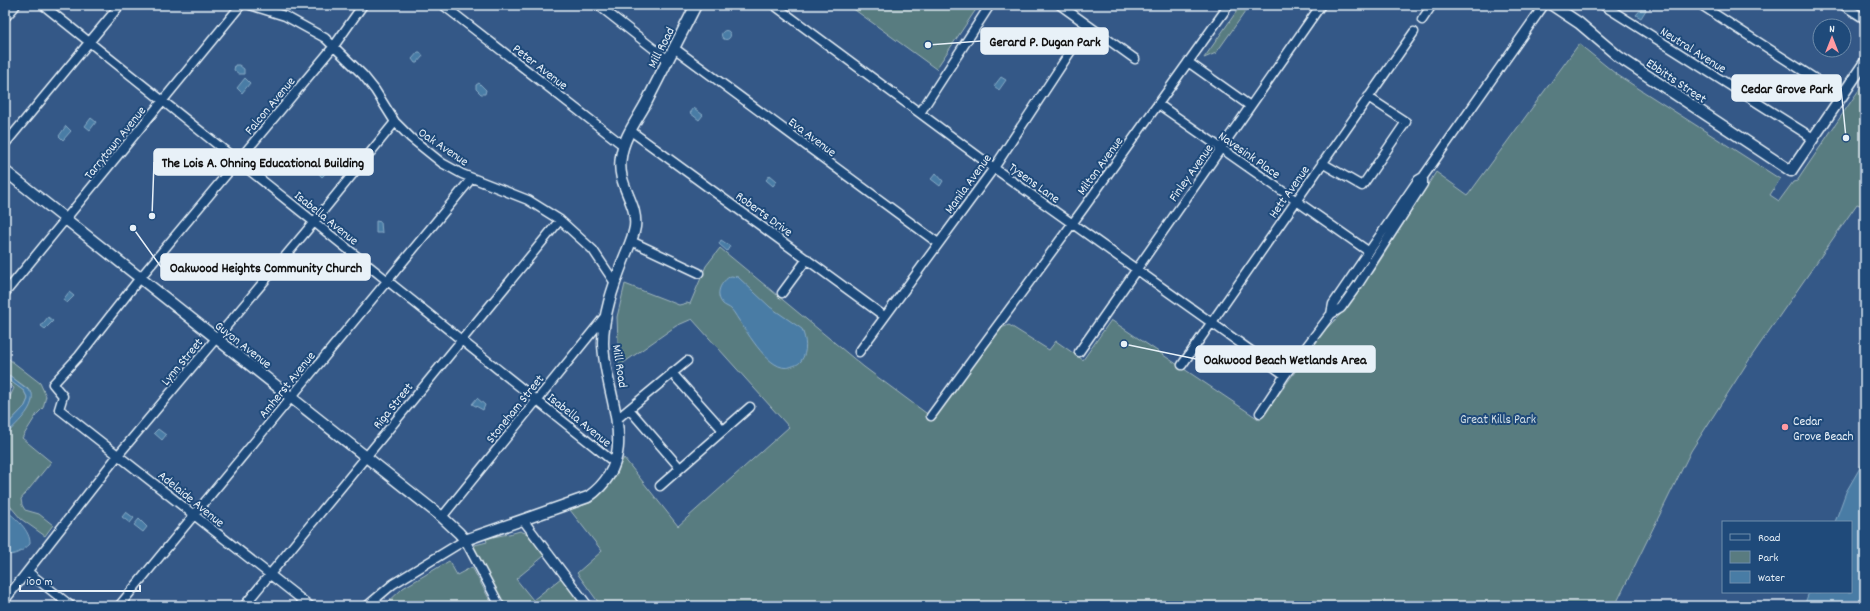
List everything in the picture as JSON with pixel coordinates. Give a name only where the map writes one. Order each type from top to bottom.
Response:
[{"type":"main road","points":[[5,14],[12,5]]},
{"type":"street","name":"Isabella Avenue","points":[[43,5],[88,43],[239,160],[314,222],[462,338],[615,463]]},
{"type":"street","points":[[5,144],[120,5]]},
{"type":"street","name":"Tarrytown Avenue","points":[[5,294],[241,5]]},
{"type":"street","name":"Oak Avenue","points":[[250,5],[285,16],[325,38],[363,75],[375,90],[395,122],[426,151],[442,163],[472,178],[528,200],[560,220],[593,250],[615,283]]},
{"type":"street","name":"Falcon Avenue","points":[[59,409],[63,396],[53,384],[79,356],[140,278],[334,46],[363,5]]},
{"type":"street","name":"Peter Avenue","points":[[443,5],[624,146]]},
{"type":"street","points":[[598,5],[668,60]]},
{"type":"street","name":"Mill Road","points":[[367,606],[393,584],[465,540],[588,497],[597,491],[609,477],[615,463],[618,446],[617,419],[603,344],[606,315],[615,283],[631,241],[635,218],[621,179],[620,168],[624,146],[696,5]]},
{"type":"street","name":"Tysens Lane","points":[[774,5],[994,168],[1285,375]]},
{"type":"street","points":[[920,114],[990,5]]},
{"type":"street","points":[[1060,5],[1134,59]]},
{"type":"street","name":"Milton Avenue","points":[[931,416],[1072,224],[1229,5]]},
{"type":"street","name":"Finley Avenue","points":[[1079,352],[1320,5]]},
{"type":"street","points":[[1422,20],[1432,5]]},
{"type":"street","points":[[1331,314],[1333,304],[1368,251],[1418,180],[1423,177],[1544,5]]},
{"type":"street","name":"Ebbitts Street","points":[[1552,5],[1578,23],[1619,57],[1791,171],[1813,138]]},
{"type":"street","name":"Neutral Avenue","points":[[1603,5],[1813,138]]},
{"type":"street","points":[[1701,5],[1842,96]]},
{"type":"street","points":[[1843,5],[1865,19]]},
{"type":"street","name":"Manila Avenue","points":[[859,352],[994,168],[1088,25]]},
{"type":"street","name":"Hett Avenue","points":[[1182,365],[1414,32]]},
{"type":"street","name":"Eva Avenue","points":[[674,48],[938,243]]},
{"type":"street","points":[[1188,62],[1250,106]]},
{"type":"street","points":[[1813,138],[1865,62]]},
{"type":"street","points":[[1322,163],[1362,186],[1406,122],[1368,97]]},
{"type":"street","name":"Navesink Place","points":[[1158,104],[1368,251]]},
{"type":"street","name":"Lynn Street","points":[[5,600],[119,454],[314,222],[395,122]]},
{"type":"street","name":"Roberts Drive","points":[[631,131],[884,316]]},
{"type":"street","name":"Guyon Avenue","points":[[5,171],[442,517],[465,540]]},
{"type":"street","points":[[1260,413],[1285,375],[1331,314],[1341,308],[1359,283],[1423,184],[1423,177]]},
{"type":"street","name":"Amherst Avenue","points":[[119,606],[472,178]]},
{"type":"street","name":"Riga Street","points":[[244,606],[560,220]]},
{"type":"street","points":[[631,241],[699,273]]},
{"type":"street","points":[[782,293],[808,259]]},
{"type":"street","name":"Stoneham Street","points":[[442,517],[536,399],[606,315]]},
{"type":"street","points":[[617,419],[687,361]]},
{"type":"street","points":[[672,374],[723,430]]},
{"type":"street","points":[[660,486],[750,406]]},
{"type":"street","name":"Adelaide Avenue","points":[[59,409],[119,454],[310,606]]},
{"type":"street","points":[[629,409],[680,468]]},
{"type":"street","points":[[523,520],[588,606]]},
{"type":"street","points":[[465,540],[500,606]]},
{"type":"street","points":[[28,572],[71,606]]},
{"type":"green space","points":[[848,5],[979,5],[936,69]]},
{"type":"green space","points":[[1241,5],[1250,5],[1216,53],[1204,58]]},
{"type":"green space","name":"Great Kills Park","points":[[1579,44],[1616,74],[1780,179],[1770,195],[1779,201],[1793,182],[1797,181],[1865,81],[1865,207],[1857,204],[1751,357],[1691,451],[1615,606],[601,606],[577,573],[602,551],[570,510],[592,502],[606,489],[624,458],[678,526],[789,427],[692,319],[676,326],[619,366],[617,317],[625,284],[679,305],[687,303],[690,304],[706,266],[720,248],[864,367],[934,419],[1001,328],[1009,325],[1049,350],[1056,341],[1083,360],[1111,320],[1260,420],[1326,329],[1342,313],[1376,267],[1436,172],[1468,195]]},
{"type":"green space","points":[[5,356],[40,383],[46,396],[43,408],[37,414],[22,438],[51,462],[21,499],[25,510],[39,514],[53,525],[45,536],[21,519],[5,500],[5,436],[27,411],[32,401],[28,389],[9,375],[9,380],[24,391],[28,399],[25,406],[5,427],[5,409],[9,405],[8,401],[14,388],[5,380]]},
{"type":"green space","points":[[520,531],[528,534],[544,556],[516,579],[533,600],[561,578],[582,606],[502,606],[474,548],[475,545],[487,542],[486,539]]},
{"type":"green space","points":[[449,561],[457,575],[472,567],[493,606],[384,606],[403,588]]},
{"type":"water","points":[[1644,6],[1646,10],[1641,18],[1636,15]]},
{"type":"water","points":[[724,31],[728,31],[730,35],[728,39],[724,39],[722,37],[722,33]]},
{"type":"water","points":[[418,52],[420,52],[423,56],[417,63],[415,63],[412,59]]},
{"type":"water","points":[[235,65],[239,65],[244,69],[244,74],[239,74],[234,70]]},
{"type":"water","points":[[1001,77],[1006,80],[999,90],[994,86]]},
{"type":"water","points":[[245,78],[250,83],[242,93],[237,88]]},
{"type":"water","points":[[479,83],[486,90],[485,94],[481,94],[476,89],[476,85]]},
{"type":"water","points":[[694,108],[703,115],[699,120],[690,113]]},
{"type":"water","points":[[91,118],[96,122],[90,130],[85,126]]},
{"type":"water","points":[[66,126],[71,131],[63,140],[59,136]]},
{"type":"water","points":[[319,165],[327,172],[322,177],[315,170]]},
{"type":"water","points":[[936,173],[943,181],[940,186],[931,179]]},
{"type":"water","points":[[770,175],[777,181],[773,186],[766,180]]},
{"type":"water","points":[[376,221],[381,222],[382,233],[376,233]]},
{"type":"water","points":[[721,240],[730,246],[727,251],[719,244]]},
{"type":"water","points":[[731,276],[738,277],[770,307],[802,329],[805,337],[805,353],[799,363],[790,367],[782,367],[767,358],[732,310],[723,304],[719,296],[720,288],[724,281]]},
{"type":"water","points":[[69,292],[74,296],[67,303],[63,300]]},
{"type":"water","points":[[48,317],[53,321],[45,329],[41,326]]},
{"type":"water","points":[[9,375],[32,393],[32,399],[27,411],[19,422],[5,436],[5,427],[25,406],[28,399],[24,391],[9,380]]},
{"type":"water","points":[[477,398],[485,405],[483,410],[472,404]]},
{"type":"water","points":[[158,429],[166,435],[162,440],[154,433]]},
{"type":"water","points":[[1865,459],[1865,606],[1804,606],[1809,593],[1852,593],[1852,521],[1835,521],[1846,492]]},
{"type":"water","points":[[5,510],[22,525],[30,539],[30,544],[28,546],[22,551],[12,555],[5,554]]},
{"type":"water","points":[[126,512],[134,518],[130,523],[122,517]]},
{"type":"water","points":[[139,519],[147,527],[143,532],[134,525]]},
{"type":"place","name":"Gerard P. Dugan Park","points":[[928,45]]},
{"type":"place","name":"Cedar Grove Park","points":[[1846,138]]},
{"type":"place","name":"The Lois A. Ohning Educational Building","points":[[152,216]]},
{"type":"place","name":"Oakwood Heights Community Church","points":[[133,228]]},
{"type":"place","name":"Oakwood Beach Wetlands Area","points":[[1124,344]]},
{"type":"place","name":"Cedar Grove Beach","points":[[1785,427]]}]
